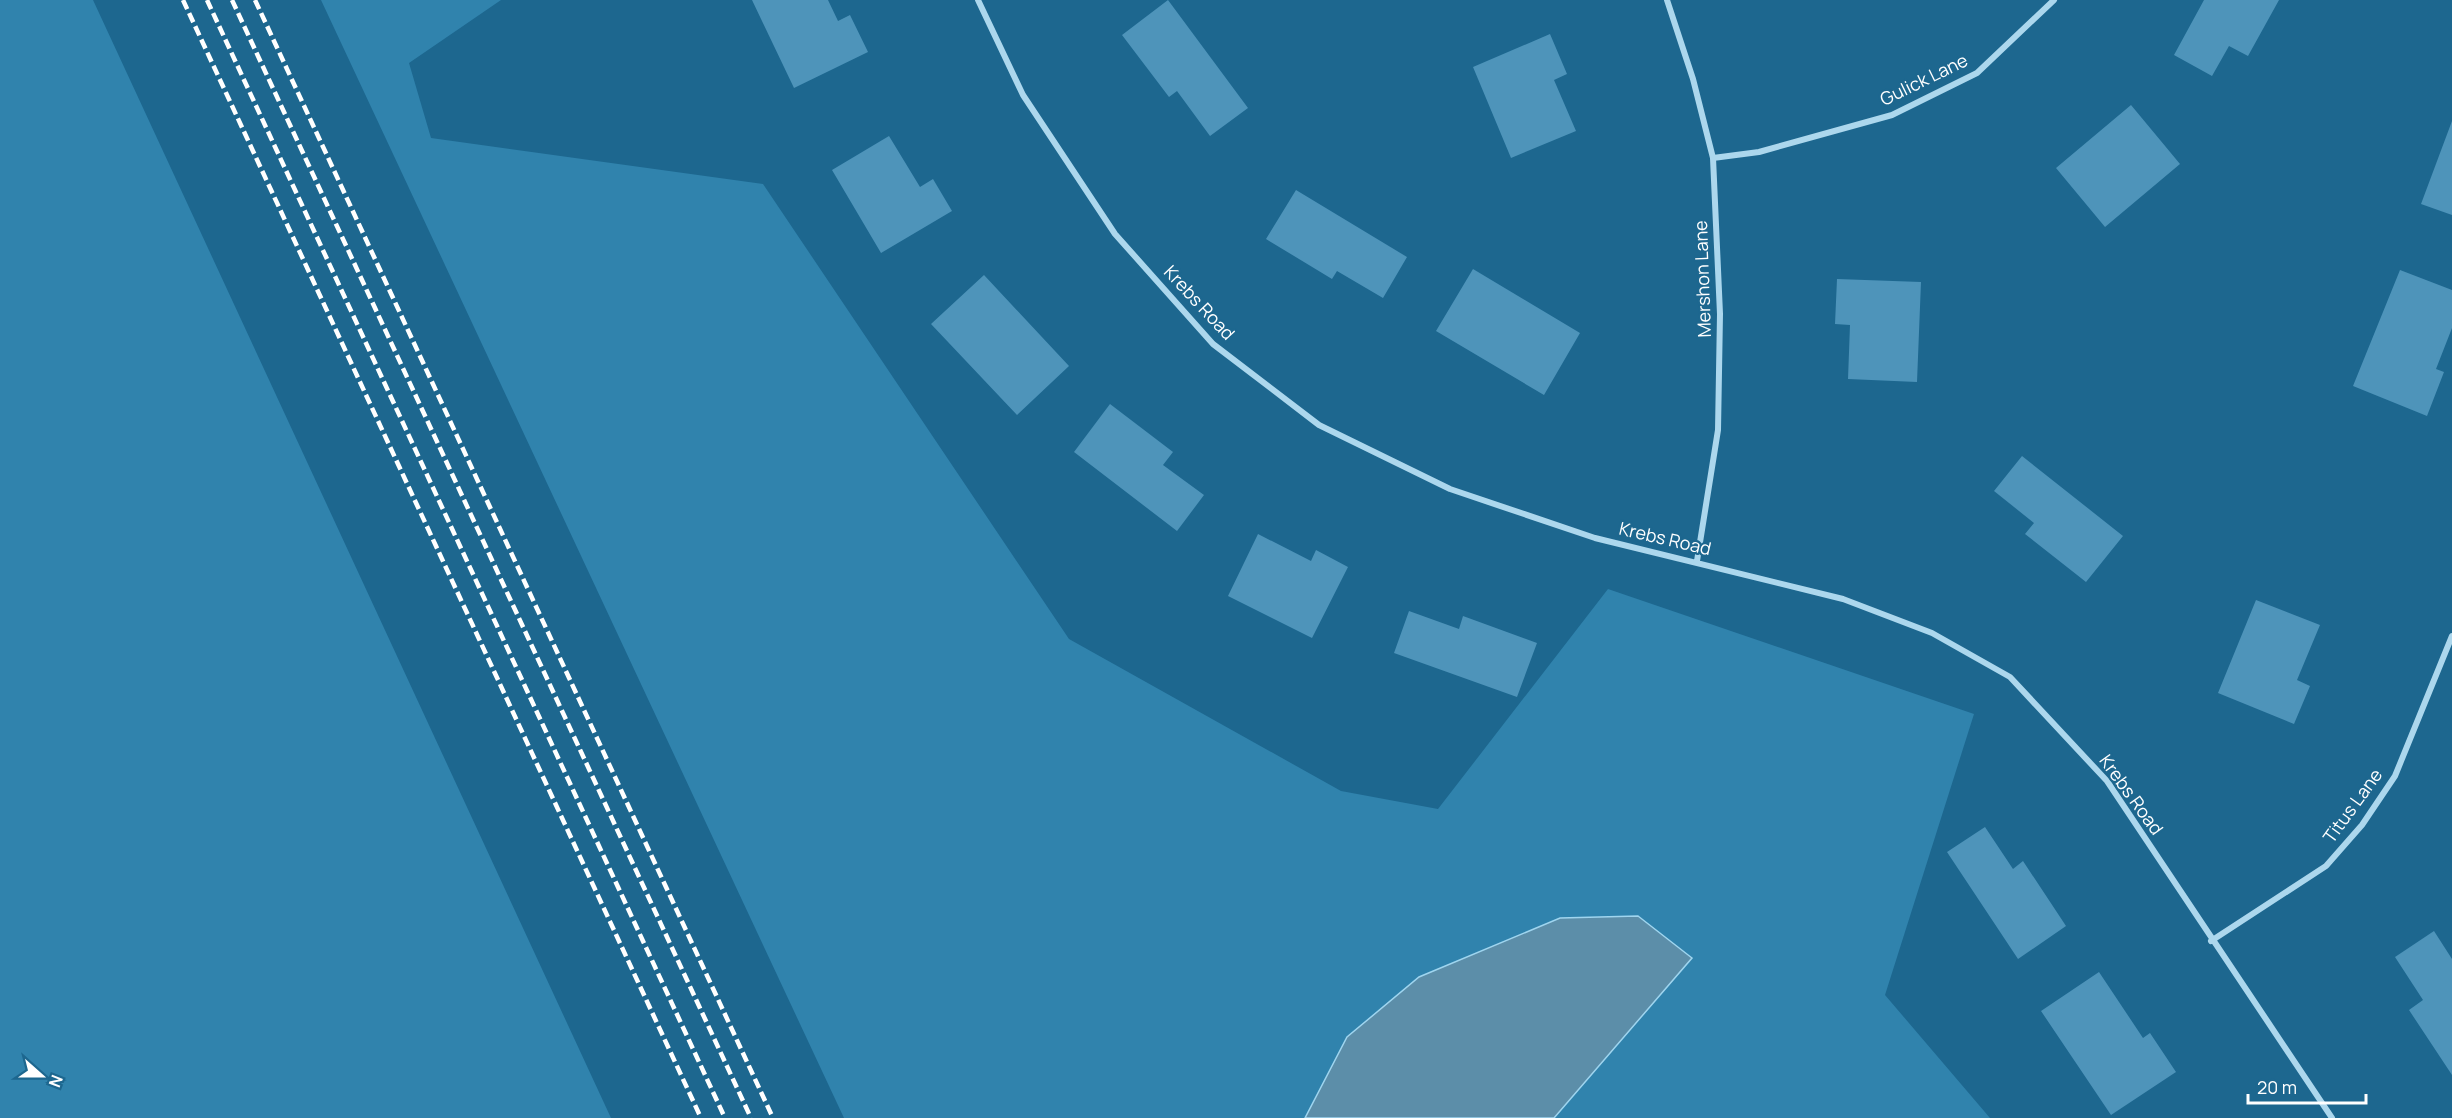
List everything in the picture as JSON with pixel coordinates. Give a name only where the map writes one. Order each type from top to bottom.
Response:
[{"type":"street","name":"Krebs Road","points":[[978,0],[1023,95],[1115,234],[1213,344],[1318,425],[1450,489],[1595,538],[1697,561],[1843,599],[1932,633],[2010,677],[2107,781],[2332,1118]]},
{"type":"street","name":"Mershon Lane","points":[[1667,0],[1693,79],[1713,158],[1720,314],[1718,430],[1697,561]]},
{"type":"street","name":"Gulick Lane","points":[[1713,158],[1759,152],[1892,115],[1977,73],[2054,0]]},
{"type":"street","name":"Titus Lane","points":[[2211,940],[2326,866],[2362,825],[2395,776],[2452,636]]},
{"type":"shaded area","points":[[0,0],[93,0],[611,1118],[0,1118]]},
{"type":"shaded area","points":[[321,0],[501,0],[409,63],[431,138],[763,184],[1069,639],[1341,791],[1438,809],[1608,589],[1974,714],[1885,995],[1990,1118],[844,1118]]},
{"type":"shaded area","points":[[1638,916],[1692,958],[1554,1118],[1305,1118],[1347,1037],[1419,977],[1560,918]]},
{"type":"building","points":[[752,0],[828,0],[838,21],[850,15],[868,52],[794,88]]},
{"type":"building","points":[[1168,0],[1248,108],[1210,136],[1177,91],[1169,97],[1122,35]]},
{"type":"building","points":[[2204,0],[2279,0],[2248,56],[2229,46],[2212,76],[2174,55]]},
{"type":"building","points":[[1550,34],[1567,74],[1554,80],[1576,131],[1511,158],[1473,67]]},
{"type":"building","points":[[2131,105],[2180,164],[2105,227],[2056,168]]},
{"type":"building","points":[[2452,121],[2452,215],[2421,204]]},
{"type":"building","points":[[889,136],[920,187],[933,179],[952,211],[881,253],[832,170]]},
{"type":"building","points":[[1296,190],[1407,257],[1383,298],[1337,271],[1332,279],[1266,239]]},
{"type":"building","points":[[1473,269],[1580,333],[1544,395],[1436,331]]},
{"type":"building","points":[[2400,270],[2452,290],[2452,328],[2436,369],[2444,372],[2427,416],[2353,386]]},
{"type":"building","points":[[984,275],[1069,366],[1017,415],[931,324]]},
{"type":"building","points":[[1837,279],[1921,282],[1917,382],[1848,379],[1850,325],[1835,324]]},
{"type":"building","points":[[1110,404],[1173,452],[1163,465],[1204,495],[1177,531],[1074,452]]},
{"type":"building","points":[[2022,456],[2123,536],[2086,582],[2025,534],[2034,523],[1994,491]]},
{"type":"building","points":[[1258,534],[1311,561],[1316,550],[1348,567],[1312,638],[1228,596]]},
{"type":"building","points":[[2256,600],[2320,625],[2297,680],[2310,686],[2294,724],[2218,693]]},
{"type":"building","points":[[1409,611],[1459,629],[1463,616],[1537,643],[1517,697],[1394,653]]},
{"type":"building","points":[[1985,827],[2013,869],[2023,861],[2066,926],[2018,959],[1947,852]]},
{"type":"building","points":[[2434,931],[2452,959],[2452,1075],[2409,1010],[2423,1000],[2395,957]]},
{"type":"building","points":[[2099,972],[2143,1038],[2150,1033],[2176,1072],[2111,1115],[2041,1011]]},
{"type":"railway","points":[[183,0],[701,1118]]},
{"type":"railway","points":[[207,0],[725,1118]]},
{"type":"railway","points":[[232,0],[751,1118]]},
{"type":"railway","points":[[255,0],[773,1118]]}]
